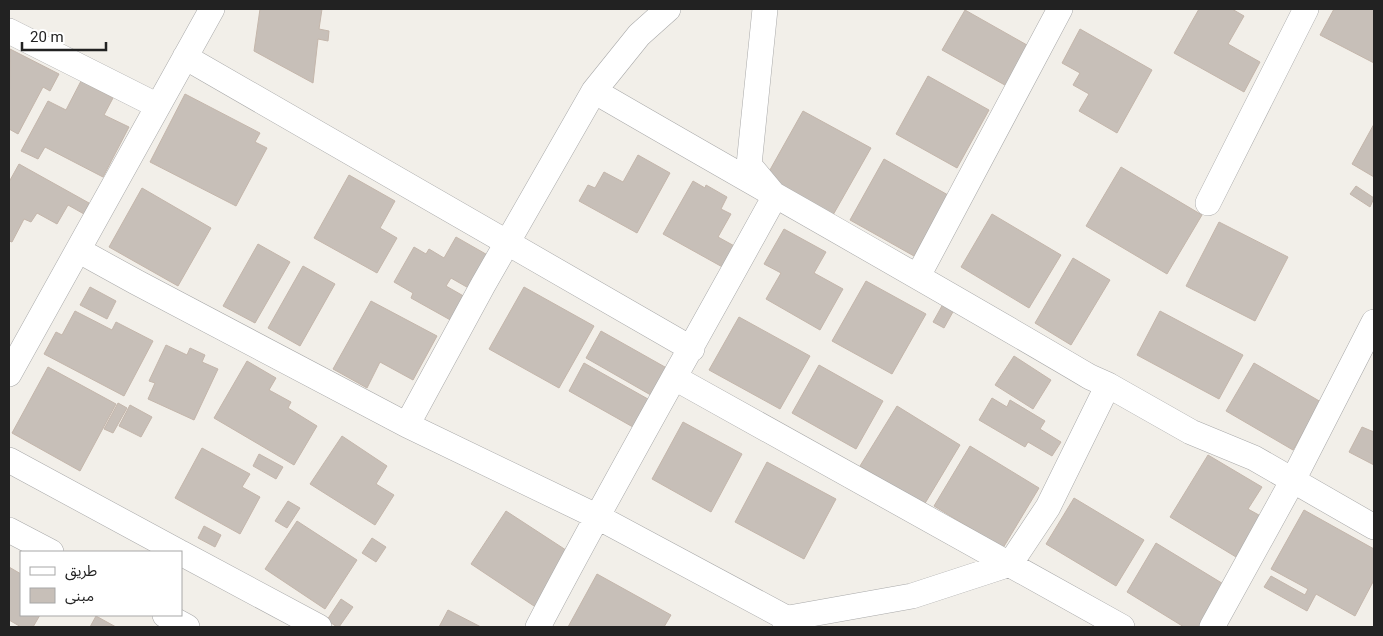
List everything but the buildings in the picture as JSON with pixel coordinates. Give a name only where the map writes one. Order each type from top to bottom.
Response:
[{"type":"street","points":[[9,374],[212,9]]},
{"type":"street","points":[[407,426],[507,243],[594,92],[639,35],[668,9]]},
{"type":"street","points":[[765,9],[758,69],[756,116],[749,165],[774,196]]},
{"type":"street","points":[[918,276],[1060,9]]},
{"type":"street","points":[[1208,203],[1306,9]]},
{"type":"street","points":[[9,31],[158,106]]},
{"type":"street","points":[[185,57],[692,349]]},
{"type":"street","points":[[594,92],[774,196],[918,276],[1090,377],[1108,385],[1190,432],[1254,458],[1374,527]]},
{"type":"street","points":[[538,627],[596,516],[676,378],[774,196]]},
{"type":"street","points":[[78,250],[407,426],[596,516],[792,624],[912,596],[1010,564],[1048,507],[1108,385]]},
{"type":"street","points":[[1212,627],[1292,480],[1374,322]]},
{"type":"street","points":[[676,378],[1122,627]]},
{"type":"street","points":[[9,460],[176,551]]},
{"type":"street","points":[[9,530],[49,551]]},
{"type":"street","points":[[182,554],[319,627]]}]
